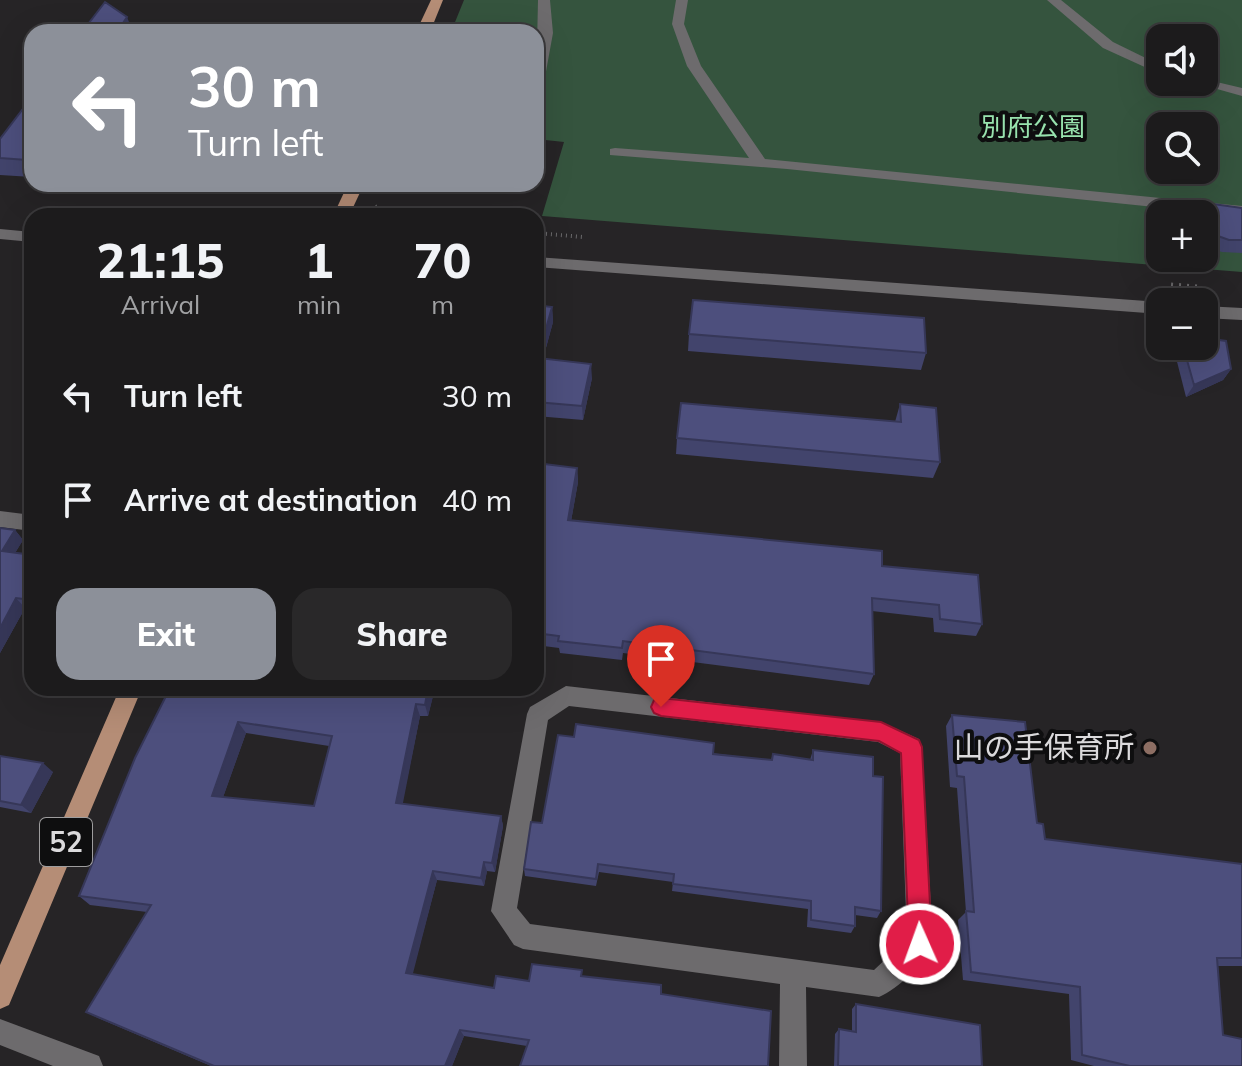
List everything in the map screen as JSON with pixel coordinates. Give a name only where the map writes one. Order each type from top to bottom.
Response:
[{"type":"main road","points":[[426,24],[437,0]]},
{"type":"main road","name":"52","points":[[0,996],[128,696]]},
{"type":"street","points":[[544,0],[544,44]]},
{"type":"street","points":[[682,0],[678,24],[694,66],[760,163]]},
{"type":"street","points":[[1053,0],[1108,45],[1146,63]]},
{"type":"street","points":[[1218,86],[1242,92]]},
{"type":"street","points":[[615,152],[760,163],[1242,211]]},
{"type":"street","points":[[0,234],[24,236]]},
{"type":"street","points":[[544,263],[1146,307]]},
{"type":"street","points":[[1218,313],[1242,314]]},
{"type":"street","points":[[0,519],[24,522]]},
{"type":"street","points":[[566,696],[881,732],[911,747],[920,944],[879,984],[793,975],[523,936],[504,911],[538,714],[566,696]]},
{"type":"street","points":[[793,975],[793,1066]]},
{"type":"street","points":[[0,1032],[89,1066]]},
{"type":"green space","name":"別府公園","points":[[464,0],[1242,0],[1242,272],[1218,270],[1218,200],[1146,200],[1146,264],[544,216],[564,142],[544,140],[544,24],[454,24]]},
{"type":"building","points":[[105,2],[127,17],[122,24],[88,24]]},
{"type":"building","points":[[24,108],[24,160],[0,158],[0,139]]},
{"type":"building","points":[[1218,205],[1242,208],[1242,240],[1218,236]]},
{"type":"building","points":[[693,300],[924,318],[926,353],[689,334]]},
{"type":"building","points":[[544,306],[552,307],[544,336]]},
{"type":"building","points":[[1218,340],[1226,341],[1231,369],[1194,385],[1187,360],[1218,360]]},
{"type":"building","points":[[544,359],[591,364],[582,406],[544,403]]},
{"type":"building","points":[[681,403],[901,422],[900,404],[936,408],[940,462],[677,438]]},
{"type":"building","points":[[544,464],[577,468],[568,520],[882,551],[882,566],[978,575],[982,624],[940,619],[939,605],[872,598],[874,674],[623,641],[622,648],[558,641],[559,636],[544,634]]},
{"type":"building","points":[[0,528],[15,530],[2,551],[24,554],[24,599],[16,598],[0,628]]},
{"type":"building","points":[[166,696],[427,696],[425,705],[416,704],[396,803],[501,816],[492,863],[484,862],[481,878],[433,871],[406,973],[494,988],[496,976],[529,981],[532,964],[582,970],[581,976],[661,985],[661,994],[771,1011],[768,1066],[520,1066],[529,1040],[460,1030],[445,1066],[214,1066],[86,1012],[151,905],[79,896],[135,758]],"holes":[[[238,722],[332,736],[314,806],[212,796]]]},
{"type":"building","points":[[952,715],[1025,722],[1037,823],[1043,824],[1045,839],[1242,864],[1242,958],[1217,958],[1223,1035],[1242,1039],[1242,1066],[1130,1066],[1082,1055],[1080,987],[971,972],[966,911],[974,912],[964,777],[957,776]]},
{"type":"building","points":[[576,724],[714,743],[713,754],[772,760],[773,754],[813,760],[813,750],[873,757],[873,776],[883,777],[881,911],[855,907],[855,926],[811,920],[811,901],[673,884],[674,874],[598,864],[596,879],[524,869],[531,822],[542,823],[558,735],[574,737]]},
{"type":"building","points":[[0,756],[43,763],[21,805],[0,801]]},
{"type":"building","points":[[856,1004],[980,1025],[982,1066],[838,1066],[839,1029],[856,1032]]},
{"type":"place","name":"山の手保育所","points":[[1150,748]]},
{"type":"route","points":[[661,707],[881,732],[911,747],[920,944]]}]
